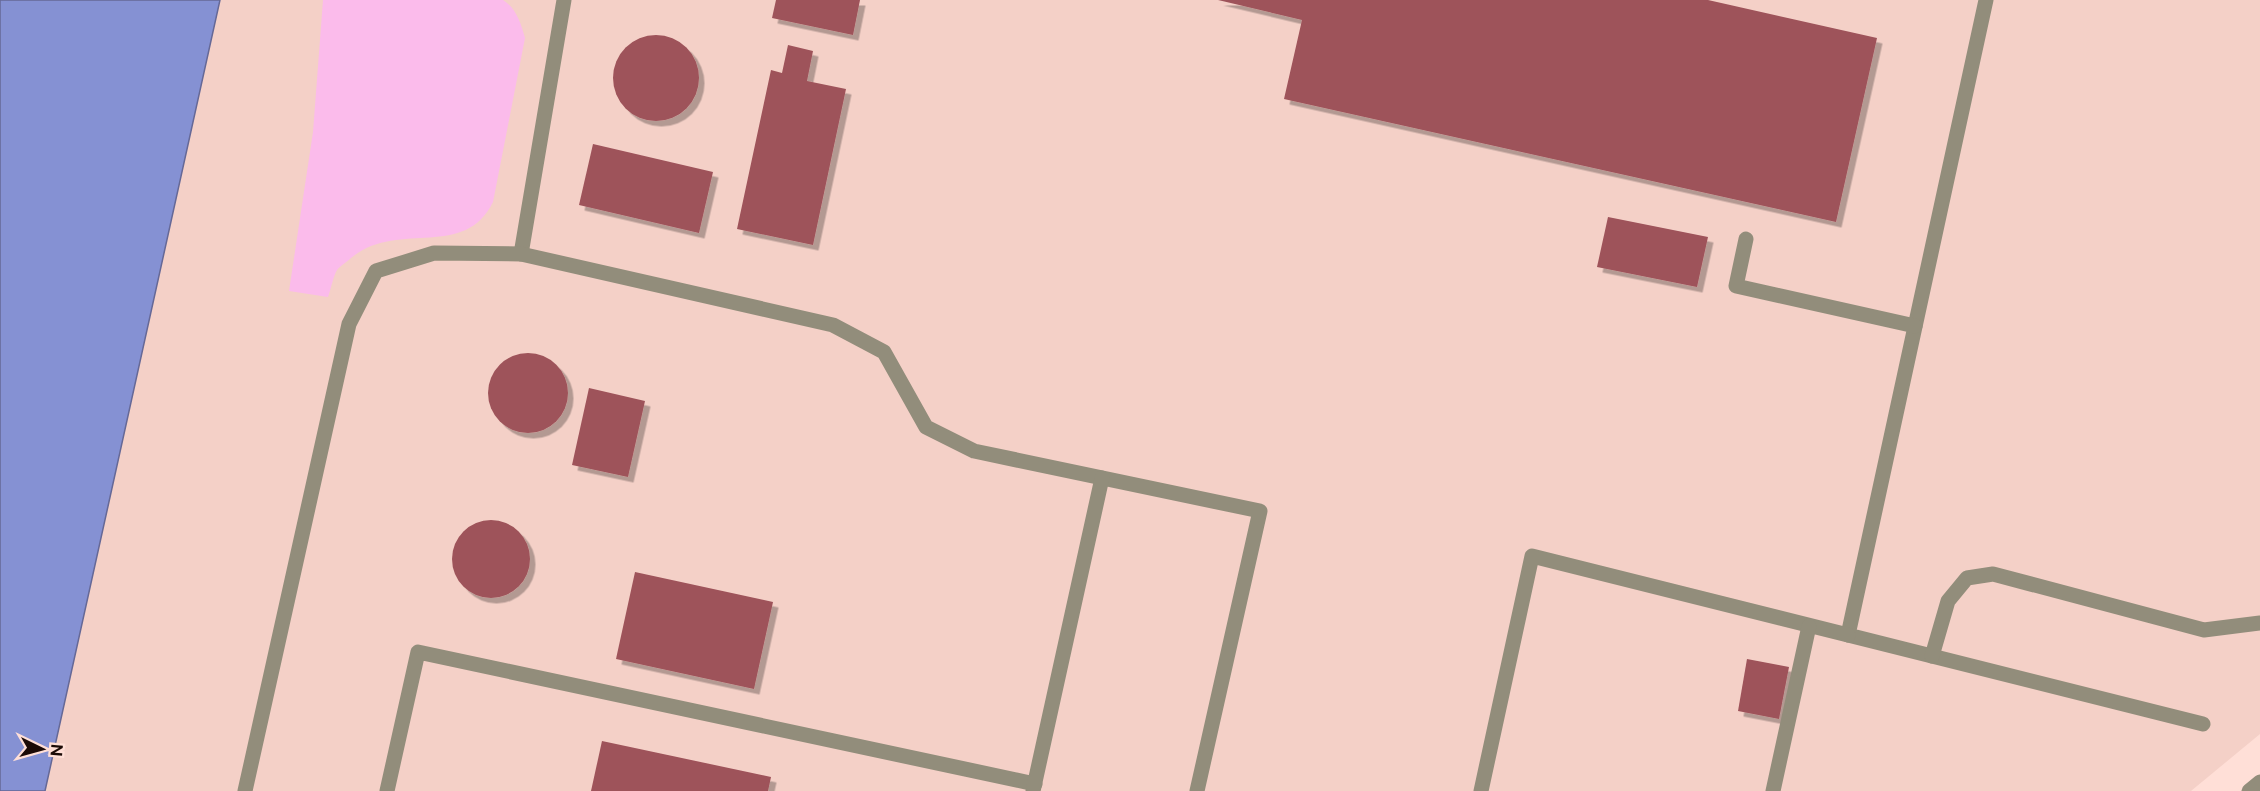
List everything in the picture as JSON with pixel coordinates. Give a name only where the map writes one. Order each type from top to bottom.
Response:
[{"type":"street","points":[[521,254],[564,0]]},
{"type":"street","points":[[1848,635],[1986,0]]},
{"type":"street","points":[[1746,238],[1736,286],[1915,326]]},
{"type":"street","points":[[245,791],[349,324],[376,271],[434,254],[521,254],[833,324],[884,352],[926,427],[974,451],[1260,511],[1197,791]]},
{"type":"street","points":[[387,791],[418,652],[1034,788],[1102,478]]},
{"type":"street","points":[[1481,791],[1532,556],[2203,724]]},
{"type":"street","points":[[1932,656],[1948,601],[1967,578],[1993,573],[2204,630],[2260,623]]},
{"type":"street","points":[[1773,791],[1809,626]]},
{"type":"street","points":[[2249,791],[2260,782]]},
{"type":"shaded area","points":[[220,0],[2260,0],[2260,734],[2191,791],[45,791]]},
{"type":"shaded area","points":[[323,0],[503,0],[515,12],[525,38],[493,202],[481,220],[465,230],[448,235],[389,241],[369,247],[337,270],[328,297],[289,291],[313,132]]},
{"type":"water","points":[[0,0],[220,0],[45,791],[0,791]]},
{"type":"building","points":[[776,0],[860,0],[853,35],[772,18]]},
{"type":"building","points":[[1218,0],[1708,0],[1877,38],[1836,222],[1284,99],[1302,20]]},
{"type":"building","points":[[656,35],[673,38],[687,47],[696,61],[699,78],[696,95],[687,109],[673,118],[656,121],[639,118],[625,109],[616,95],[613,78],[616,61],[625,47],[639,38]]},
{"type":"building","points":[[788,45],[813,51],[807,81],[846,89],[813,245],[737,229],[771,70],[782,73]]},
{"type":"building","points":[[593,144],[713,172],[699,233],[579,205]]},
{"type":"building","points":[[1608,217],[1708,237],[1697,287],[1597,267]]},
{"type":"building","points":[[528,353],[543,356],[556,365],[565,378],[568,393],[565,408],[556,421],[543,430],[528,433],[513,430],[500,421],[491,408],[488,393],[491,378],[500,365],[513,356]]},
{"type":"building","points":[[589,388],[645,401],[628,477],[572,465]]},
{"type":"building","points":[[491,520],[506,523],[519,531],[527,544],[530,559],[527,574],[519,587],[506,595],[491,598],[476,595],[463,587],[455,574],[452,559],[455,544],[463,531],[476,523]]},
{"type":"building","points":[[635,572],[773,602],[754,689],[616,659]]},
{"type":"building","points":[[1747,659],[1789,667],[1779,719],[1738,711]]},
{"type":"building","points":[[602,741],[771,777],[768,791],[591,791]]}]
